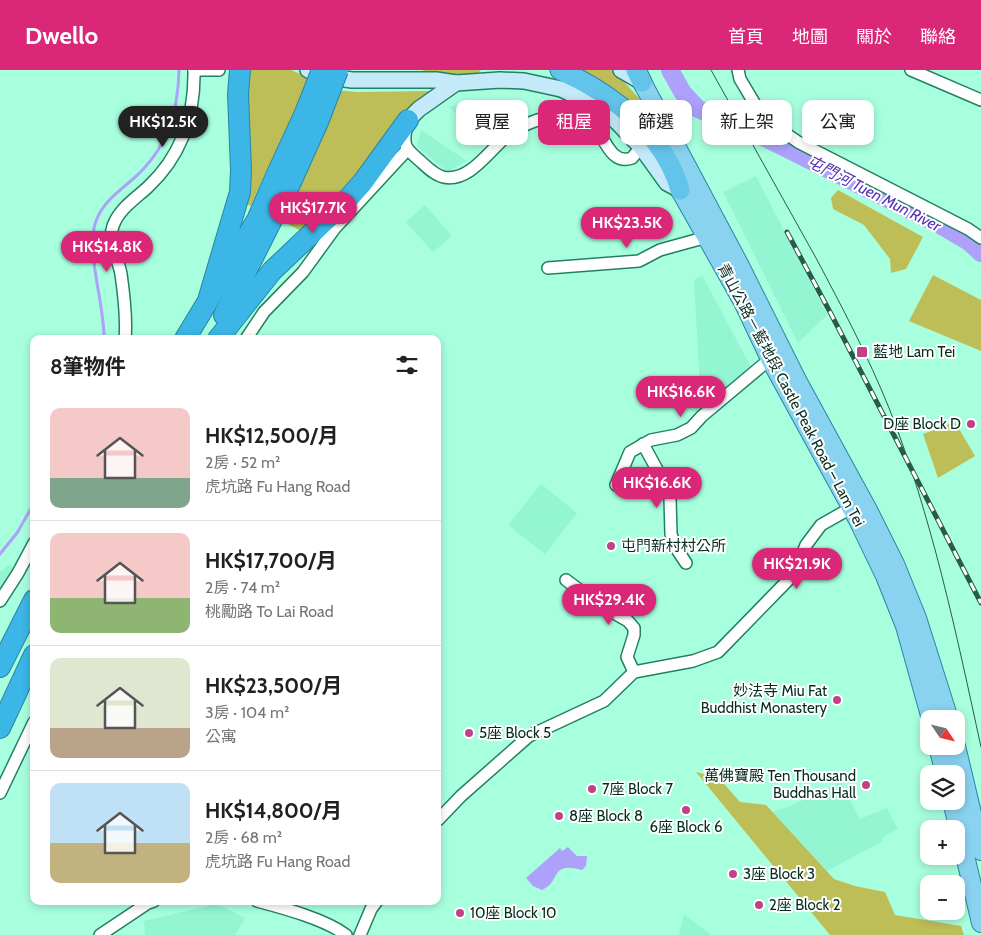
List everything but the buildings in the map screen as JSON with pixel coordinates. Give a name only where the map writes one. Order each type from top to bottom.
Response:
[{"type":"highway","points":[[209,297],[240,192],[238,94],[240,70]]},
{"type":"highway","points":[[214,335],[283,179],[322,70]]},
{"type":"highway","points":[[187,335],[318,122],[338,70]]},
{"type":"highway","points":[[561,70],[616,101],[637,121],[667,161],[675,175],[680,190]]},
{"type":"highway","points":[[221,335],[272,271],[347,200],[363,182],[408,120]]},
{"type":"highway","points":[[0,667],[30,608]]},
{"type":"highway","points":[[0,728],[30,664]]},
{"type":"main road","points":[[308,70],[323,76],[352,80],[436,80],[456,83]]},
{"type":"main road","points":[[621,70],[640,76],[715,234]]},
{"type":"main road","points":[[408,120],[418,109],[456,83],[492,73],[544,84],[573,94],[616,121],[641,147],[667,184],[680,190]]},
{"type":"main road","name":"青山公路－藍地段 Castle Peak Road – Lam Tei","points":[[680,190],[715,234],[868,510],[895,564],[917,618],[946,710]]},
{"type":"main road","name":"青山公路－藍地段 Castle Peak Road – Lam Tei","points":[[715,234],[743,302],[770,359],[852,508],[885,576],[905,626],[928,710]]},
{"type":"main road","points":[[958,755],[981,851]]},
{"type":"main road","points":[[954,810],[981,923]]},
{"type":"street","points":[[125,335],[121,273],[111,236],[118,216],[164,170],[181,142],[188,124],[192,104],[194,70],[219,70]]},
{"type":"street","points":[[738,70],[740,79],[759,111],[779,129],[798,142],[968,229],[981,238]]},
{"type":"street","points":[[911,70],[981,100]]},
{"type":"street","points":[[408,120],[405,136],[407,150],[437,175],[443,177],[456,177],[478,164],[498,143],[523,125],[566,114],[578,115],[589,121],[595,127],[609,150],[623,160],[632,158],[641,147]]},
{"type":"street","points":[[249,335],[264,312],[303,272],[335,228],[407,150]]},
{"type":"street","points":[[548,268],[639,261],[660,250],[715,234]]},
{"type":"street","points":[[616,485],[630,452],[643,444],[663,436],[677,435],[691,428],[702,416],[770,359]]},
{"type":"street","points":[[643,444],[666,486],[670,498],[671,534],[676,548],[686,563]]},
{"type":"street","points":[[441,817],[461,796],[529,736],[604,701],[634,672],[693,662],[718,652],[794,574],[806,545],[821,524],[852,508]]},
{"type":"street","points":[[0,601],[30,550]]},
{"type":"street","points":[[566,580],[598,604],[628,621],[634,628],[634,635],[627,657],[634,672]]},
{"type":"street","points":[[0,793],[30,730]]},
{"type":"street","points":[[100,935],[145,905]]},
{"type":"street","points":[[273,905],[323,923],[346,935]]},
{"type":"street","points":[[360,935],[375,905]]},
{"type":"shaded area","points":[[248,70],[291,70],[336,90],[356,92],[434,91],[371,162],[303,232],[282,221],[303,180],[268,167],[251,206],[243,203]]},
{"type":"shaded area","points":[[481,70],[476,75],[422,75],[421,71]]},
{"type":"shaded area","points":[[578,70],[611,70],[619,76],[640,100],[620,100],[620,106]]},
{"type":"shaded area","points":[[456,105],[456,113],[448,107]]},
{"type":"shaded area","points":[[421,130],[467,161],[447,172],[417,146]]},
{"type":"shaded area","points":[[756,176],[827,315],[798,343],[723,192]]},
{"type":"shaded area","points":[[838,190],[923,237],[906,269],[891,273],[890,259],[864,225],[833,209],[831,198]]},
{"type":"shaded area","points":[[425,205],[452,236],[433,252],[406,222]]},
{"type":"shaded area","points":[[702,275],[752,369],[701,405],[694,280]]},
{"type":"shaded area","points":[[933,275],[981,300],[981,351],[909,321]]},
{"type":"shaded area","points":[[955,422],[975,456],[938,478],[923,434]]},
{"type":"shaded area","points":[[541,484],[577,513],[545,554],[508,525]]},
{"type":"shaded area","points":[[10,564],[15,572],[0,593],[0,572]]},
{"type":"shaded area","points":[[696,772],[719,778],[740,802],[766,805],[834,879],[855,886],[885,892],[895,915],[961,926],[964,935],[830,935]]},
{"type":"shaded area","points":[[841,782],[860,819],[887,808],[898,829],[882,838],[883,841],[827,871],[772,812],[788,807]]},
{"type":"shaded area","points":[[568,847],[577,856],[587,856],[586,866],[582,870],[565,868],[560,870],[552,882],[542,890],[533,886],[526,878],[560,848],[562,851]]},
{"type":"shaded area","points":[[213,905],[219,905],[245,918],[235,935],[145,935],[144,921]]},
{"type":"shaded area","points":[[684,914],[711,935],[679,935]]},
{"type":"waterway","points":[[104,335],[94,262],[93,233],[96,221],[107,203],[145,168],[162,143],[173,116],[179,70]]},
{"type":"waterway","name":"屯門河 Tuen Mun River","points":[[670,70],[683,93],[698,109],[767,139],[940,225],[969,242],[981,253]]},
{"type":"waterway","points":[[0,554],[17,533],[30,510]]},
{"type":"tram line","points":[[711,70],[826,276],[864,351],[889,408],[918,491],[942,575],[981,747]]},
{"type":"railway","points":[[787,232],[981,603]]},
{"type":"place","name":"藍地 Lam Tei","points":[[862,352]]},
{"type":"place","name":"D座 Block D","points":[[971,424]]},
{"type":"place","name":"屯門新村村公所","points":[[611,546]]},
{"type":"place","name":"妙法寺 Miu Fat Buddhist Monastery","points":[[837,700]]},
{"type":"place","name":"5座 Block 5","points":[[469,733]]},
{"type":"place","name":"萬佛寶殿 Ten Thousand Buddhas Hall","points":[[866,785]]},
{"type":"place","name":"7座 Block 7","points":[[592,789]]},
{"type":"place","name":"6座 Block 6","points":[[686,810]]},
{"type":"place","name":"8座 Block 8","points":[[559,816]]},
{"type":"place","name":"3座 Block 3","points":[[733,874]]},
{"type":"place","name":"2座 Block 2","points":[[759,905]]},
{"type":"place","name":"10座 Block 10","points":[[460,913]]}]
